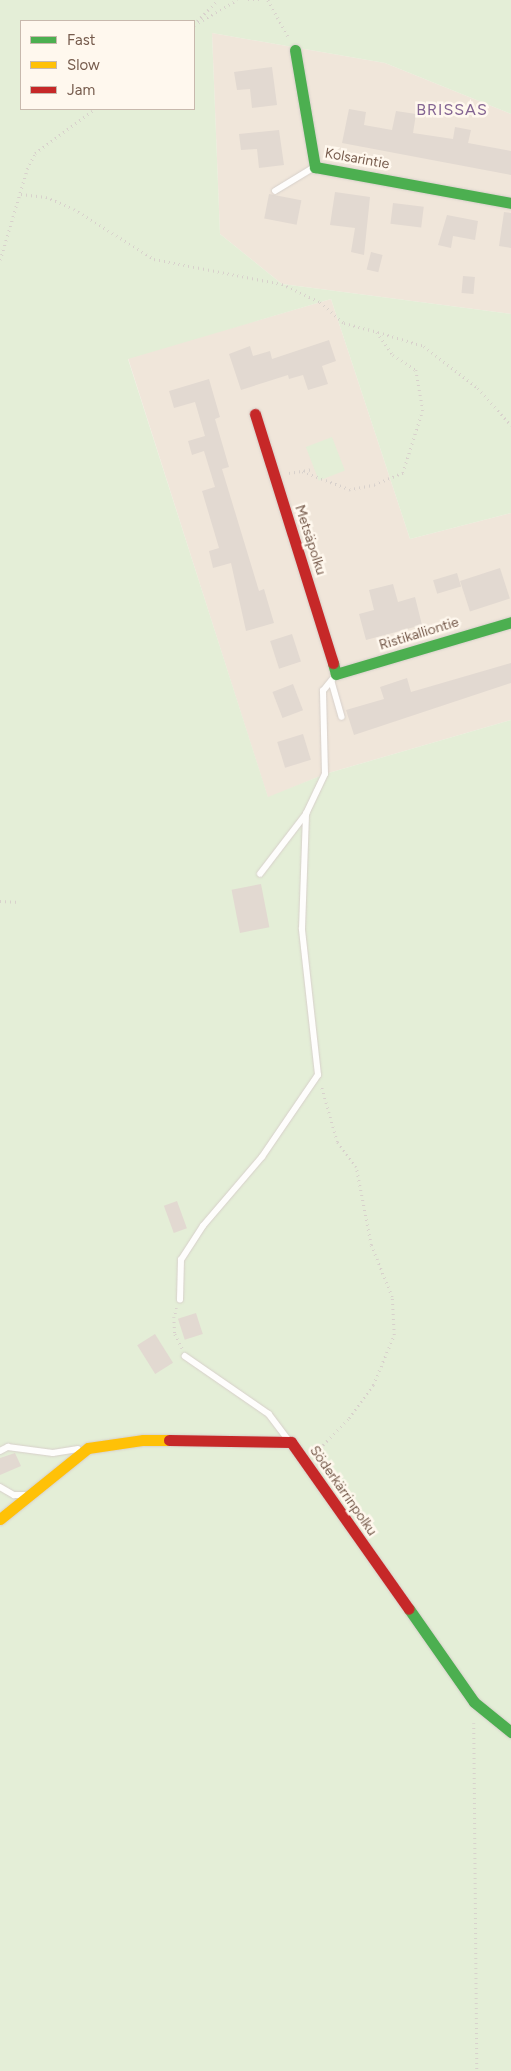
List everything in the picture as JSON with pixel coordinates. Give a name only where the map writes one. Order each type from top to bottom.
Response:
[{"type":"street","name":"Kolsarintie","points":[[295,50],[315,167],[511,203]]},
{"type":"street","name":"Metsäpolku","points":[[255,414],[334,678]]},
{"type":"street","name":"Ristikalliontie","points":[[334,678],[511,622]]},
{"type":"street","name":"Söderkärrinpolku","points":[[88,1448],[144,1440],[291,1442],[474,1702],[511,1732]]},
{"type":"street","points":[[0,1519],[88,1448]]},
{"type":"lane","points":[[274,191],[315,167]]},
{"type":"lane","points":[[334,678],[342,717]]},
{"type":"lane","points":[[260,874],[306,814],[326,774],[323,691],[334,678]]},
{"type":"lane","points":[[180,1300],[182,1260],[203,1226],[262,1157],[318,1075],[302,929],[306,814]]},
{"type":"lane","points":[[185,1356],[269,1414],[291,1442]]},
{"type":"lane","points":[[0,1451],[8,1447],[53,1453],[88,1448]]},
{"type":"lane","points":[[0,1487],[14,1495],[30,1495]]},
{"type":"path","points":[[195,23],[218,0]]},
{"type":"path","points":[[195,23],[237,0]]},
{"type":"path","points":[[248,0],[262,0]]},
{"type":"path","points":[[268,0],[295,50]]},
{"type":"path","points":[[0,260],[27,169],[35,153],[94,110]]},
{"type":"path","points":[[21,194],[46,197],[74,209],[154,258],[282,284],[320,302],[344,322],[424,346],[478,388],[511,425]]},
{"type":"path","points":[[300,471],[350,490],[403,473],[423,410],[416,370],[393,355],[377,332]]},
{"type":"path","points":[[273,476],[314,469]]},
{"type":"path","points":[[0,901],[20,902]]},
{"type":"path","points":[[305,1463],[350,1418],[373,1385],[394,1335],[392,1297],[371,1246],[356,1167],[337,1142],[318,1075]]},
{"type":"path","points":[[180,1300],[174,1317],[175,1334],[185,1356]]},
{"type":"path","points":[[474,1702],[477,2071]]},
{"type":"shaded area","points":[[212,33],[385,63],[511,114],[511,314],[282,284],[220,234]]},
{"type":"shaded area","points":[[331,299],[410,539],[511,513],[511,720],[325,774],[268,798],[128,358]]},
{"type":"green space","points":[[0,0],[511,0],[511,114],[385,63],[212,33],[220,234],[282,284],[511,314],[511,513],[410,539],[331,299],[128,359],[268,797],[325,774],[511,720],[511,2071],[0,2071]]},
{"type":"green space","points":[[332,437],[345,471],[319,481],[306,447]]},
{"type":"building","points":[[272,67],[277,105],[252,108],[250,89],[237,90],[234,72]]},
{"type":"building","points":[[349,109],[366,112],[364,125],[392,130],[396,111],[416,114],[413,133],[453,139],[455,127],[471,130],[468,143],[511,151],[511,175],[342,143]]},
{"type":"building","points":[[279,130],[284,165],[259,168],[257,149],[241,150],[239,134]]},
{"type":"building","points":[[335,192],[370,197],[364,255],[351,252],[355,228],[330,225]]},
{"type":"building","points":[[269,194],[301,200],[297,225],[264,219]]},
{"type":"building","points":[[393,203],[424,207],[421,228],[390,224]]},
{"type":"building","points":[[504,212],[511,213],[511,248],[499,246]]},
{"type":"building","points":[[447,215],[478,221],[475,240],[453,236],[451,248],[438,245]]},
{"type":"building","points":[[371,252],[383,255],[378,272],[367,269]]},
{"type":"building","points":[[463,276],[475,277],[473,294],[462,293]]},
{"type":"building","points":[[329,340],[336,361],[322,366],[328,384],[308,390],[303,375],[289,379],[288,375],[241,390],[229,354],[250,346],[253,356],[270,351],[272,359]]},
{"type":"building","points":[[209,379],[220,417],[215,419],[229,467],[222,469],[259,591],[264,589],[274,623],[246,631],[231,563],[213,568],[209,551],[219,548],[202,491],[215,487],[204,451],[192,455],[188,441],[205,436],[195,402],[174,408],[169,391]]},
{"type":"building","points":[[500,568],[510,598],[470,611],[460,581]]},
{"type":"building","points":[[457,573],[461,586],[437,594],[433,580]]},
{"type":"building","points":[[393,584],[398,602],[415,597],[422,625],[366,640],[359,614],[374,610],[369,590]]},
{"type":"building","points":[[292,634],[301,662],[279,669],[270,641]]},
{"type":"building","points":[[511,663],[511,683],[354,735],[346,710],[384,699],[380,687],[407,678],[411,692]]},
{"type":"building","points":[[293,684],[303,710],[282,718],[272,692]]},
{"type":"building","points":[[303,734],[311,760],[285,768],[277,742]]},
{"type":"building","points":[[261,884],[269,927],[240,933],[232,890]]},
{"type":"building","points":[[177,1201],[187,1228],[174,1233],[164,1206]]},
{"type":"building","points":[[196,1313],[203,1334],[185,1340],[178,1319]]},
{"type":"building","points":[[155,1334],[173,1363],[155,1374],[137,1345]]},
{"type":"building","points":[[15,1453],[21,1466],[0,1475],[0,1458]]},
{"type":"traffic: fast","points":[[295,50],[315,167],[511,203]]},
{"type":"traffic: fast","points":[[333,663],[336,674],[511,622]]},
{"type":"traffic: fast","points":[[409,1609],[474,1702],[511,1732]]},
{"type":"traffic: slow","points":[[0,1519],[88,1448],[143,1440],[169,1440]]},
{"type":"traffic: jam","points":[[255,414],[333,663]]},
{"type":"traffic: jam","points":[[169,1440],[291,1442],[409,1609]]},
{"type":"district","name":"BRISSAS","points":[[452,110]]}]
